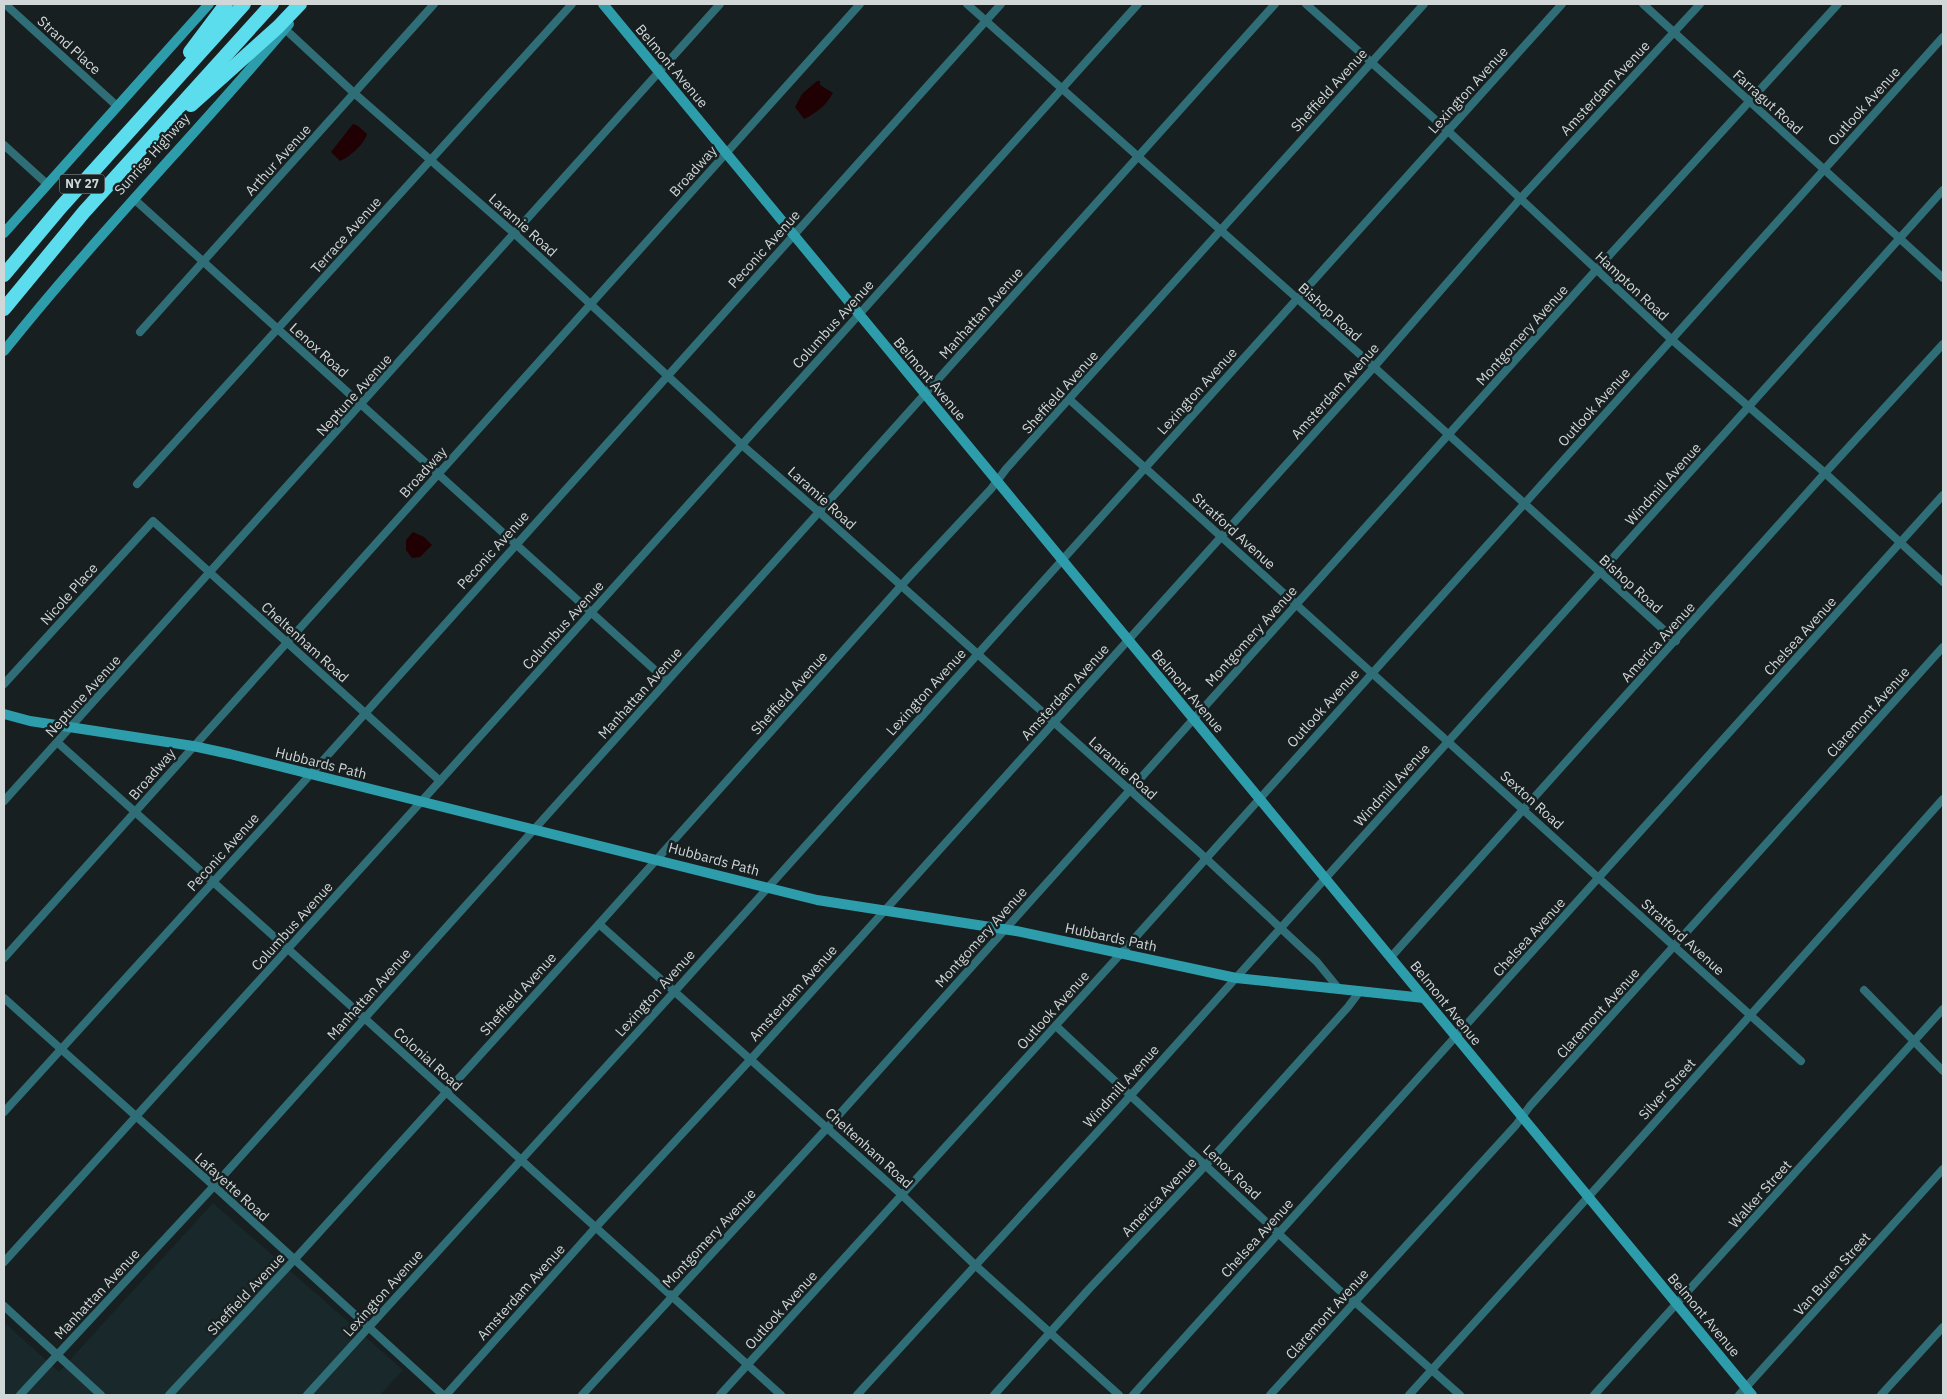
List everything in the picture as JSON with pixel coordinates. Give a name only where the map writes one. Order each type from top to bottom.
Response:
[{"type":"highway","points":[[152,106],[226,4]]},
{"type":"highway","name":"NY 27","points":[[7,271],[56,213],[244,4]]},
{"type":"highway","name":"Sunrise Highway","points":[[4,309],[84,212],[272,4]]},
{"type":"highway","points":[[144,146],[278,27],[300,4]]},
{"type":"highway","points":[[4,317],[19,289]]},
{"type":"main road","points":[[4,233],[209,4]]},
{"type":"main road","name":"Sunrise Highway","points":[[4,351],[55,288],[306,4]]},
{"type":"main road","name":"Belmont Avenue","points":[[602,4],[1391,957],[1676,1304],[1746,1393]]},
{"type":"main road","name":"Hubbards Path","points":[[4,714],[30,721],[193,746],[831,902],[1005,929],[1236,978],[1424,998]]},
{"type":"street","name":"Strand Place","points":[[4,4],[117,106]]},
{"type":"street","name":"Arthur Avenue","points":[[140,332],[434,4]]},
{"type":"street","name":"Terrace Avenue","points":[[137,484],[572,4]]},
{"type":"street","name":"Neptune Avenue","points":[[4,801],[210,574],[720,4]]},
{"type":"street","name":"Broadway","points":[[4,958],[860,4]]},
{"type":"street","name":"Bishop Road","points":[[967,4],[1374,367],[1676,641]]},
{"type":"street","name":"Peconic Avenue","points":[[4,1112],[213,882],[1001,4]]},
{"type":"street","name":"Columbus Avenue","points":[[4,1262],[440,781],[1138,4]]},
{"type":"street","name":"Manhattan Avenue","points":[[20,1395],[214,1186],[1275,4]]},
{"type":"street","name":"Hampton Road","points":[[1306,4],[1448,131],[1671,339],[1825,473],[1943,582]]},
{"type":"street","name":"Sheffield Avenue","points":[[169,1395],[599,924],[1424,4]]},
{"type":"street","name":"Lexington Avenue","points":[[307,1395],[768,888],[1562,4]]},
{"type":"street","name":"Farragut Road","points":[[1643,4],[1943,278]]},
{"type":"street","name":"Amsterdam Avenue","points":[[445,1395],[1374,367],[1520,199],[1700,4]]},
{"type":"street","name":"Montgomery Avenue","points":[[582,1395],[828,1128],[1596,270],[1838,4]]},
{"type":"street","name":"Laramie Road","points":[[285,29],[354,93],[592,304],[742,445],[902,586],[1281,927],[1323,968],[1339,988]]},
{"type":"street","name":"Outlook Avenue","points":[[720,1395],[1121,954],[1943,37]]},
{"type":"street","points":[[4,145],[47,184]]},
{"type":"street","name":"Windmill Avenue","points":[[858,1395],[974,1265],[1131,1096],[1943,190]]},
{"type":"street","name":"Lenox Road","points":[[134,198],[667,681]]},
{"type":"street","name":"America Avenue","points":[[1391,957],[1943,344]]},
{"type":"street","name":"Stratford Avenue","points":[[1070,400],[1448,741]]},
{"type":"street","name":"Chelsea Avenue","points":[[1133,1395],[1943,495]]},
{"type":"street","name":"Cheltenham Road","points":[[153,521],[440,781]]},
{"type":"street","name":"Nicole Place","points":[[4,684],[153,521]]},
{"type":"street","name":"Claremont Avenue","points":[[1270,1395],[1943,647]]},
{"type":"street","name":"Sexton Road","points":[[1448,741],[1599,877]]},
{"type":"street","name":"Colonial Road","points":[[57,742],[781,1395]]},
{"type":"street","name":"Silver Street","points":[[1409,1395],[1943,799]]},
{"type":"street","name":"Stratford Avenue","points":[[1599,877],[1750,1015]]},
{"type":"street","name":"Cheltenham Road","points":[[599,924],[751,1058],[902,1195],[974,1265],[1119,1395]]},
{"type":"street","points":[[1864,990],[1943,1071]]},
{"type":"street","name":"America Avenue","points":[[994,1395],[1089,1289],[1206,1164],[1348,1007],[1360,991]]},
{"type":"street","name":"Lafayette Road","points":[[4,998],[214,1186],[368,1328],[445,1395]]},
{"type":"street","name":"Walker Street","points":[[1594,1395],[1943,1009]]},
{"type":"street","points":[[1750,1015],[1801,1061]]},
{"type":"street","name":"Lenox Road","points":[[1056,1026],[1339,1290],[1460,1395]]},
{"type":"street","name":"Van Buren Street","points":[[1746,1393],[1943,1169]]},
{"type":"street","points":[[4,1306],[101,1395]]},
{"type":"street","points":[[1881,1395],[1943,1327]]},
{"type":"shaded area","points":[[817,81],[820,81],[820,85],[833,93],[821,108],[804,119],[795,107],[802,94]]},
{"type":"shaded area","points":[[353,124],[367,134],[356,150],[340,161],[331,152]]},
{"type":"shaded area","points":[[413,532],[424,537],[432,545],[420,557],[412,558],[406,550],[406,540]]},
{"type":"shaded area","points":[[213,1203],[403,1370],[380,1395],[4,1395],[4,1322],[59,1372]]}]
